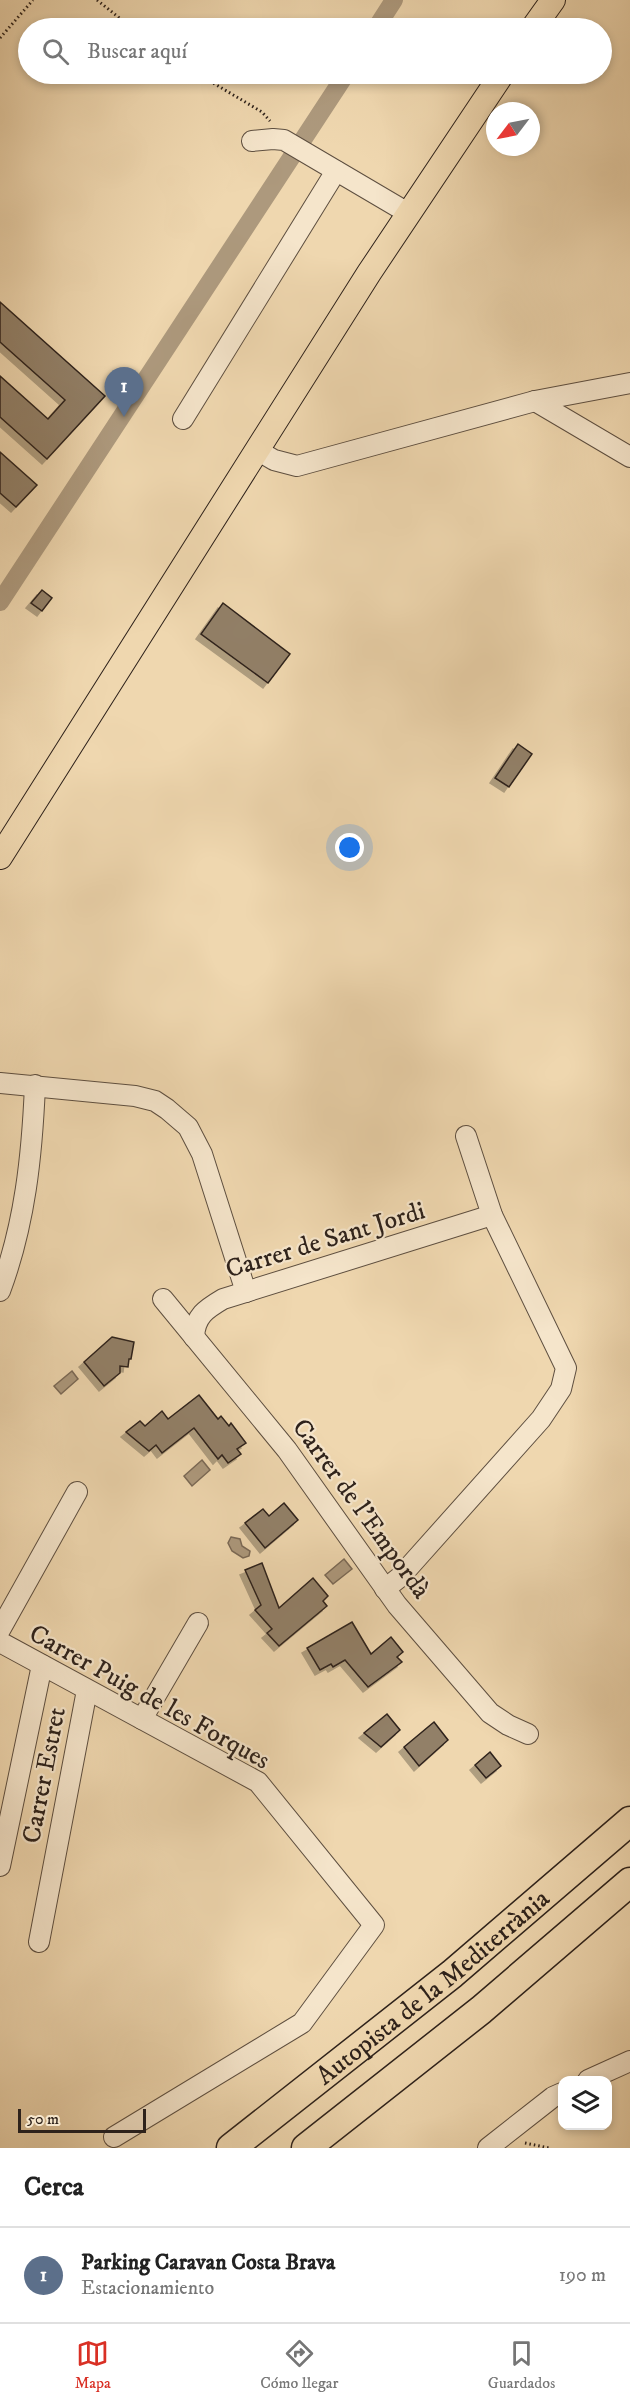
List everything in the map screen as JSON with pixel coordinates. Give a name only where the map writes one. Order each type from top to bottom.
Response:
[{"type":"highway","name":"Autopista de la Mediterrània","points":[[231,2148],[452,1974],[630,1821]]},
{"type":"highway","name":"Autopista de la Mediterrània","points":[[306,2148],[481,2010],[630,1882]]},
{"type":"main road","points":[[540,18],[553,0]]},
{"type":"main road","points":[[0,857],[408,213],[495,84]]},
{"type":"street","points":[[252,141],[263,139],[293,145],[408,213]]},
{"type":"street","points":[[183,419],[336,171]]},
{"type":"street","points":[[257,450],[274,460],[297,465],[535,401],[630,382]]},
{"type":"street","points":[[535,401],[630,457]]},
{"type":"street","points":[[0,1083],[135,1096],[155,1101],[179,1118],[188,1127],[202,1154],[246,1292]]},
{"type":"street","points":[[0,1291],[25,1204],[35,1085]]},
{"type":"street","points":[[385,1589],[400,1577],[533,1428],[561,1389],[566,1368],[492,1215],[466,1136]]},
{"type":"street","name":"Carrer de Sant Jordi","points":[[194,1337],[197,1318],[207,1308],[223,1299],[492,1215]]},
{"type":"street","name":"Carrer de l'Empordà","points":[[163,1299],[287,1450],[385,1589],[490,1713],[528,1734]]},
{"type":"street","points":[[0,1630],[77,1492]]},
{"type":"street","points":[[142,1719],[198,1623]]},
{"type":"street","name":"Carrer Puig de les Forques","points":[[0,1642],[258,1782],[375,1925],[302,2023],[114,2137]]},
{"type":"street","points":[[0,1866],[42,1665]]},
{"type":"street","name":"Carrer Estret","points":[[39,1942],[87,1690]]},
{"type":"street","points":[[597,2076],[630,2061]]},
{"type":"street","points":[[488,2148],[558,2095]]},
{"type":"path","points":[[0,38],[33,0]]},
{"type":"path","points":[[97,0],[120,18]]},
{"type":"path","points":[[215,84],[262,112],[293,145]]},
{"type":"shaded area","points":[[72,1371],[78,1379],[61,1394],[54,1386]]},
{"type":"shaded area","points":[[202,1460],[210,1470],[192,1486],[184,1476]]},
{"type":"shaded area","points":[[231,1537],[240,1539],[242,1546],[250,1551],[249,1556],[243,1558],[232,1551],[228,1543]]},
{"type":"shaded area","points":[[344,1559],[352,1569],[333,1584],[325,1575]]},
{"type":"building","points":[[0,302],[105,396],[47,459],[0,417],[0,376],[48,419],[65,400],[0,342]]},
{"type":"building","points":[[0,452],[37,485],[16,507],[0,493]]},
{"type":"building","points":[[42,590],[52,598],[42,611],[31,603]]},
{"type":"building","points":[[223,603],[290,654],[268,683],[201,634]]},
{"type":"building","points":[[518,744],[532,754],[509,787],[495,778]]},
{"type":"building","points":[[112,1337],[134,1342],[128,1367],[120,1366],[120,1373],[104,1386],[84,1362]]},
{"type":"building","points":[[199,1395],[218,1419],[221,1416],[229,1426],[231,1423],[246,1443],[237,1449],[241,1454],[228,1463],[222,1455],[218,1459],[194,1428],[162,1453],[156,1445],[149,1451],[126,1432],[140,1421],[145,1426],[162,1411],[168,1419]]},
{"type":"building","points":[[284,1503],[298,1520],[265,1548],[245,1523],[263,1509],[269,1516]]},
{"type":"building","points":[[262,1563],[279,1608],[313,1578],[328,1596],[323,1601],[327,1606],[279,1646],[267,1633],[272,1629],[255,1610],[261,1605],[245,1570]]},
{"type":"building","points":[[352,1622],[371,1654],[391,1637],[403,1652],[397,1657],[402,1662],[368,1687],[345,1660],[333,1667],[331,1664],[320,1670],[307,1648]]},
{"type":"building","points":[[387,1714],[400,1730],[381,1747],[364,1733]]},
{"type":"building","points":[[434,1722],[448,1740],[419,1766],[404,1747]]},
{"type":"building","points":[[490,1752],[501,1766],[486,1778],[475,1765]]},
{"type":"waterway","points":[[382,18],[394,0]]},
{"type":"waterway","points":[[0,602],[339,84]]},
{"type":"place","name":"Parking Caravan Costa Brava","points":[[124,417]]}]
